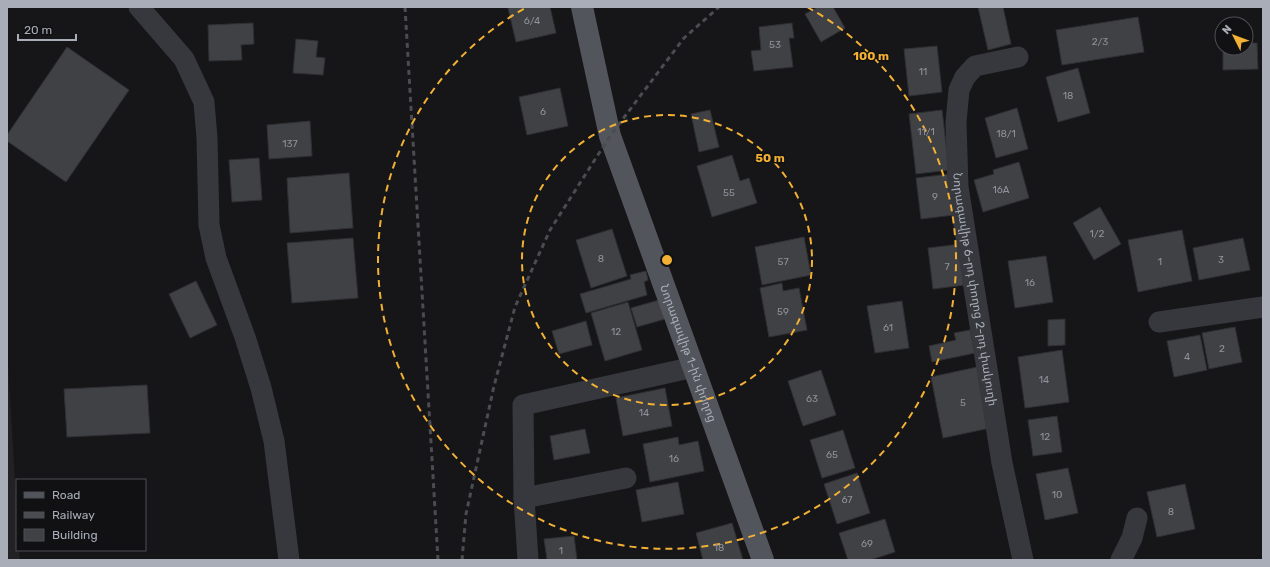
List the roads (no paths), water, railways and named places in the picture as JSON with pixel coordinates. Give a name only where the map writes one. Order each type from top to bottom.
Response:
[{"type":"main road","name":"Նորագավիթ 1-ին փողոց","points":[[582,7],[610,136],[763,560]]},
{"type":"street","points":[[139,7],[184,59],[204,102],[207,138],[209,225],[216,258],[245,336],[261,388],[274,441],[290,560]]},
{"type":"street","name":"Նորագավիթ 6-րդ փողոց 2-րդ փակուղի","points":[[1018,57],[975,66],[965,77],[959,90],[956,122],[958,187],[1002,463],[1023,560]]},
{"type":"street","points":[[1159,322],[1263,307]]},
{"type":"street","points":[[528,560],[524,498],[523,405],[694,367]]},
{"type":"street","points":[[524,498],[626,478]]},
{"type":"street","points":[[1121,560],[1132,538],[1137,518]]},
{"type":"railway","points":[[405,7],[438,560]]},
{"type":"railway","points":[[462,560],[466,514],[494,386],[515,307],[550,230],[610,136],[684,38],[719,7]]}]
